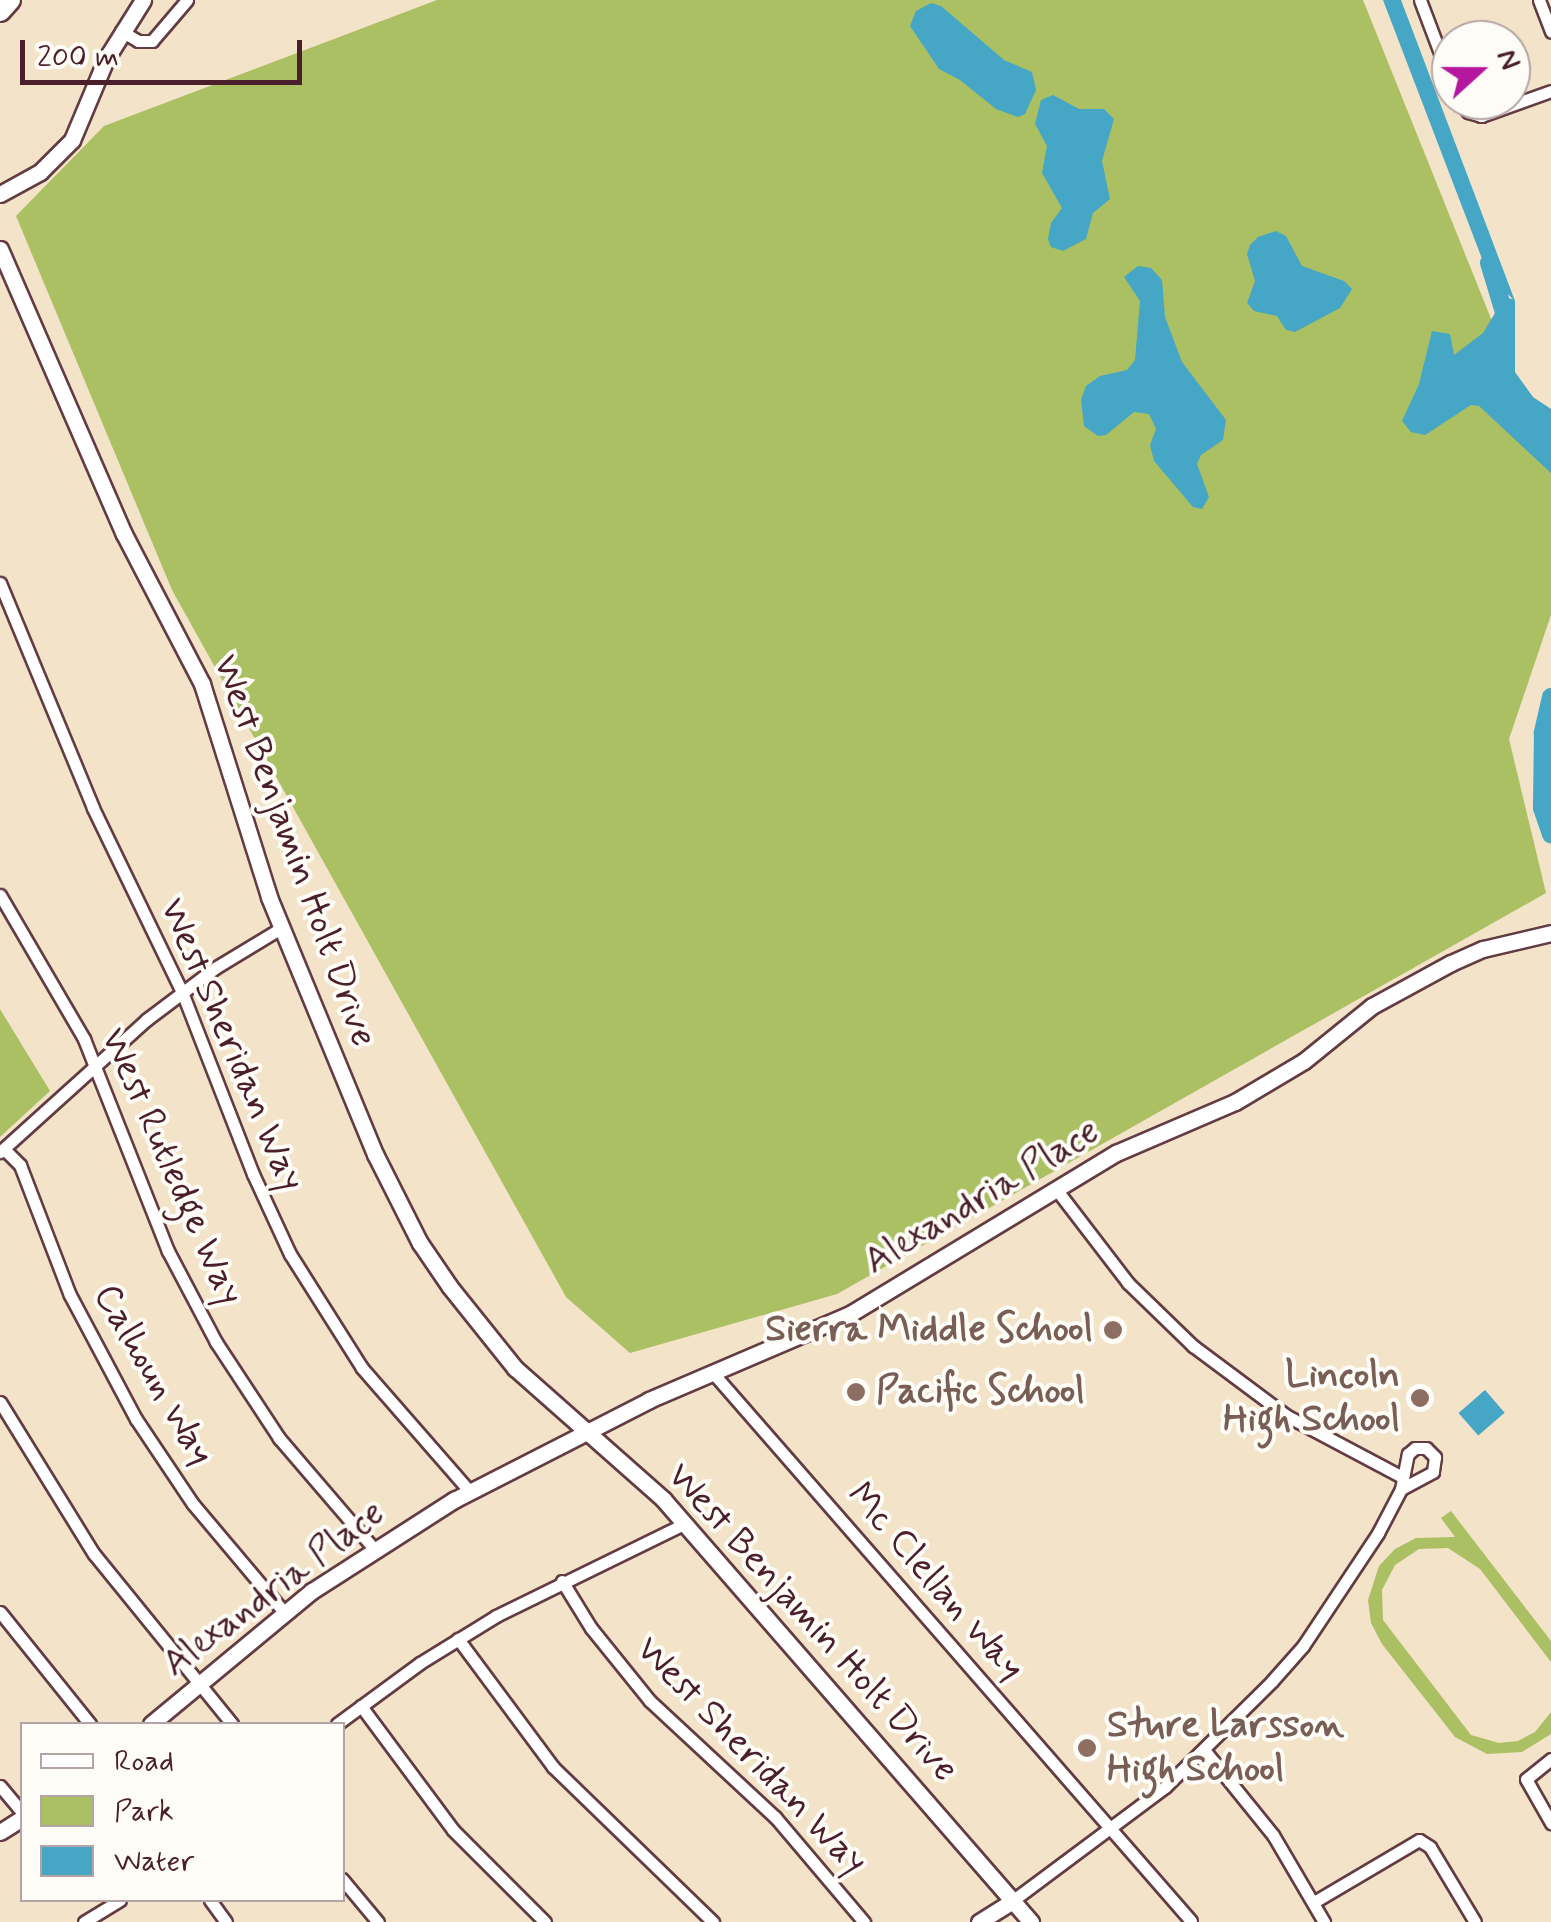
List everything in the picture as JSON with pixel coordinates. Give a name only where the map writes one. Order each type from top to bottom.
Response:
[{"type":"highway","points":[[0,11],[10,0]]},
{"type":"main road","points":[[0,194],[40,172],[72,140],[121,31],[143,0]]},
{"type":"main road","name":"West Benjamin Holt Drive","points":[[0,248],[124,534],[202,684],[281,928],[374,1154],[420,1243],[510,1363],[586,1436],[650,1487],[1031,1922]]},
{"type":"main road","name":"Alexandria Place","points":[[153,1722],[284,1612],[374,1549],[470,1492],[586,1436],[649,1400],[850,1314],[1139,1141],[1234,1102],[1320,1050],[1372,1006],[1452,963],[1482,949],[1551,933]]},
{"type":"main road","points":[[0,1832],[20,1817]]},
{"type":"main road","points":[[979,1922],[1012,1901]]},
{"type":"street","points":[[121,31],[138,41],[152,40],[187,0]]},
{"type":"street","points":[[1420,0],[1431,29]]},
{"type":"street","points":[[1539,0],[1551,32]]},
{"type":"street","name":"West Sheridan Way","points":[[0,584],[101,825],[182,992],[253,1174],[312,1292],[392,1407],[470,1492]]},
{"type":"street","name":"West Rutledge Way","points":[[0,895],[4,911],[96,1066],[168,1250],[216,1342],[279,1438],[374,1549]]},
{"type":"street","points":[[2,1150],[182,992],[281,928]]},
{"type":"street","name":"Calhoun Way","points":[[2,1150],[20,1165],[70,1295],[136,1419],[202,1516],[284,1612]]},
{"type":"street","points":[[1012,1901],[1111,1831],[1204,1751],[1303,1646],[1378,1532],[1402,1483],[1286,1416],[1193,1346],[1128,1283],[1056,1190]]},
{"type":"street","name":"Mc Clellan Way","points":[[713,1373],[1192,1921]]},
{"type":"street","points":[[0,1402],[94,1554],[230,1722]]},
{"type":"street","points":[[340,1722],[458,1639],[562,1581],[684,1524]]},
{"type":"street","name":"West Sheridan Way","points":[[562,1581],[591,1628],[650,1701],[775,1816],[864,1922]]},
{"type":"street","points":[[0,1612],[88,1722]]},
{"type":"street","points":[[458,1639],[553,1767],[714,1922]]},
{"type":"street","points":[[361,1706],[453,1830],[544,1922]]},
{"type":"street","points":[[1204,1751],[1273,1835],[1324,1922]]},
{"type":"street","points":[[1551,1758],[1526,1779],[1551,1823]]},
{"type":"street","points":[[0,1786],[20,1812]]},
{"type":"street","points":[[1314,1902],[1422,1841],[1430,1847],[1476,1922]]},
{"type":"street","points":[[345,1883],[378,1922]]},
{"type":"street","points":[[84,1922],[117,1902]]},
{"type":"green space","points":[[437,0],[1363,0],[1551,468],[1551,615],[1509,739],[1546,893],[837,1294],[630,1353],[566,1297],[172,590],[16,216],[104,126]]},
{"type":"green space","points":[[0,1009],[50,1091],[0,1137]]},
{"type":"green space","points":[[1451,1511],[1551,1641],[1551,1662],[1480,1569],[1448,1548],[1419,1549],[1395,1565],[1382,1590],[1383,1620],[1471,1735],[1499,1743],[1518,1741],[1535,1732],[1551,1712],[1551,1734],[1522,1752],[1487,1754],[1455,1737],[1382,1644],[1371,1623],[1368,1600],[1379,1566],[1395,1549],[1416,1538],[1455,1537],[1441,1518]]},
{"type":"water","points":[[1383,0],[1401,0],[1431,79],[1431,120],[1446,120],[1515,301],[1515,372],[1533,397],[1551,409],[1551,473],[1479,406],[1471,405],[1425,435],[1411,432],[1402,421],[1419,384],[1432,331],[1450,334],[1454,355],[1483,333],[1504,298],[1513,299],[1489,277]]},
{"type":"water","points":[[931,3],[941,6],[1004,60],[1032,72],[1036,90],[1025,114],[1018,117],[996,109],[960,80],[939,69],[910,26],[916,11]]},
{"type":"water","points":[[1053,95],[1079,109],[1104,109],[1114,119],[1102,161],[1110,199],[1093,213],[1086,239],[1063,251],[1051,247],[1048,239],[1051,223],[1062,208],[1042,173],[1047,146],[1035,124],[1041,100]]},
{"type":"water","points":[[1276,231],[1286,236],[1302,266],[1344,281],[1352,289],[1340,308],[1295,332],[1286,330],[1277,316],[1254,311],[1247,303],[1255,281],[1247,254],[1250,245],[1258,237]]},
{"type":"water","points":[[1138,266],[1151,268],[1162,280],[1165,317],[1182,362],[1226,420],[1223,440],[1201,455],[1197,464],[1209,497],[1202,509],[1193,507],[1154,461],[1150,445],[1156,429],[1149,414],[1134,412],[1106,435],[1098,436],[1084,426],[1081,400],[1086,386],[1100,376],[1127,370],[1135,360],[1140,301],[1124,277]]},
{"type":"water","points":[[1485,1390],[1505,1413],[1478,1436],[1459,1413]]},
{"type":"waterway","points":[[1489,263],[1506,319]]},
{"type":"waterway","points":[[1551,697],[1543,733],[1542,808],[1551,834]]},
{"type":"place","name":"Sierra Middle School","points":[[1113,1330]]},
{"type":"place","name":"Pacific School","points":[[856,1392]]},
{"type":"place","name":"Lincoln High School","points":[[1420,1398]]},
{"type":"place","name":"Sture Larsson High School","points":[[1087,1748]]}]
